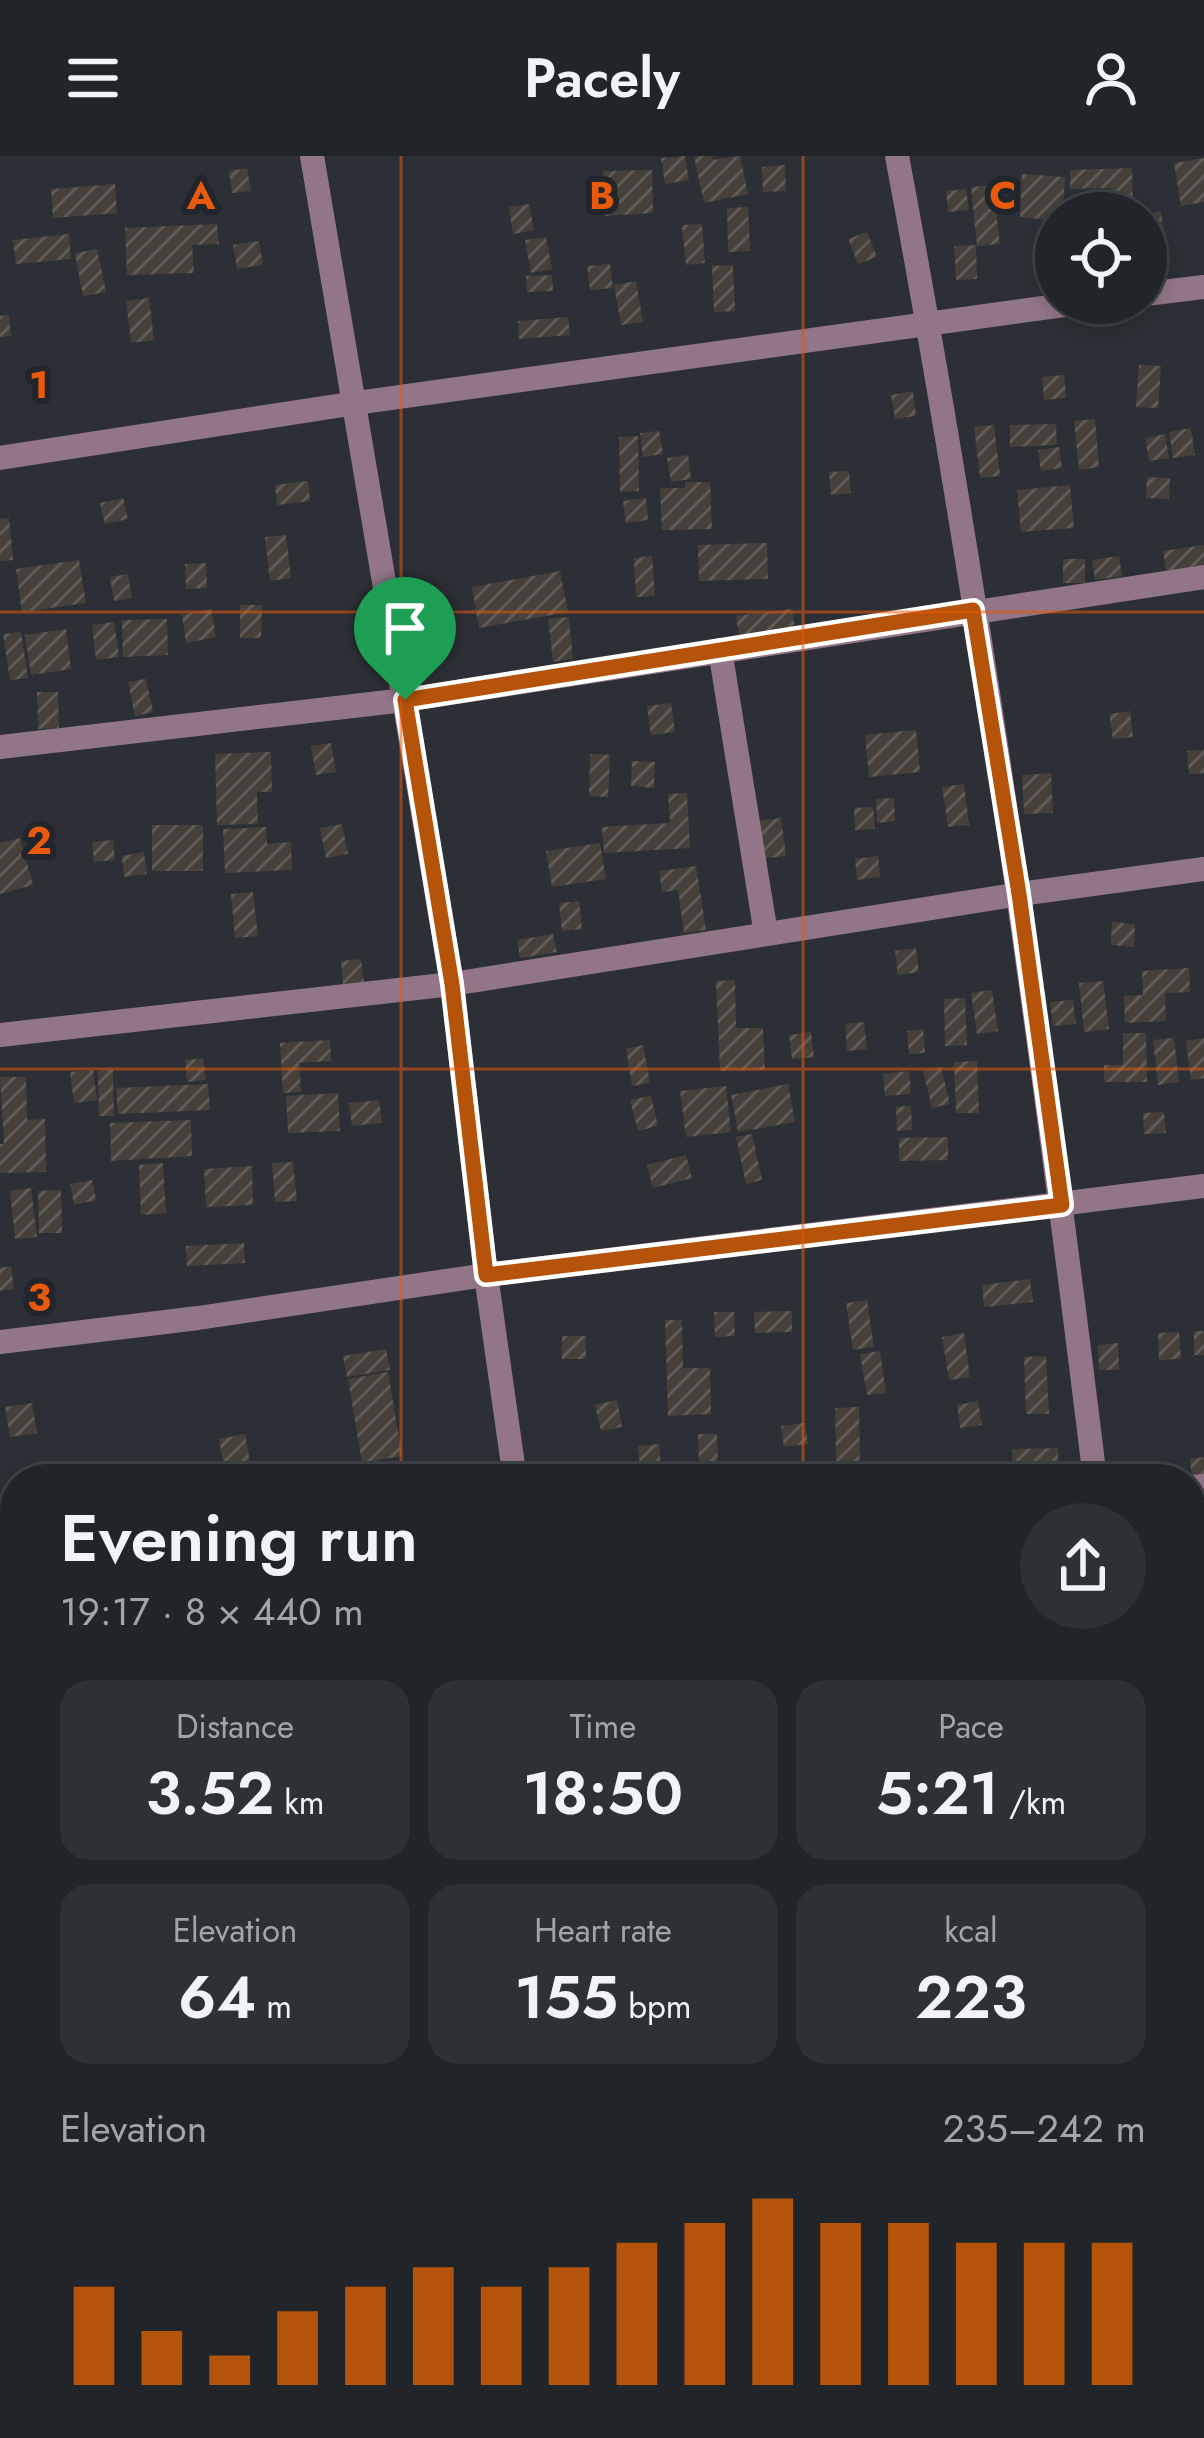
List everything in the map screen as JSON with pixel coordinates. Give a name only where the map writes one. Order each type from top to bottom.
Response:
[{"type":"street","points":[[312,156],[452,984],[513,1464]]},
{"type":"street","points":[[897,156],[1019,894],[1093,1464]]},
{"type":"street","points":[[1167,291],[1204,286]]},
{"type":"street","points":[[0,458],[356,403],[1035,309]]},
{"type":"street","points":[[0,747],[405,700],[1204,577]]},
{"type":"street","points":[[720,650],[766,934]]},
{"type":"street","points":[[0,1035],[452,984],[1204,869]]},
{"type":"street","points":[[0,1342],[486,1275],[1204,1186]]},
{"type":"building","points":[[685,156],[689,180],[665,184],[661,158]]},
{"type":"building","points":[[694,156],[712,156],[713,160],[740,156],[748,194],[704,203]]},
{"type":"building","points":[[1204,158],[1204,202],[1181,206],[1174,163]]},
{"type":"building","points":[[785,165],[786,191],[763,192],[762,167]]},
{"type":"building","points":[[247,168],[251,191],[232,193],[229,171]]},
{"type":"building","points":[[1132,168],[1133,192],[1070,189],[1070,170]]},
{"type":"building","points":[[652,170],[653,213],[605,216],[603,171]]},
{"type":"building","points":[[1022,174],[1065,177],[1064,192],[1035,192],[1035,219],[1020,217]]},
{"type":"building","points":[[115,184],[117,213],[53,218],[51,189]]},
{"type":"building","points":[[993,185],[1000,244],[977,246],[971,187]]},
{"type":"building","points":[[966,189],[969,210],[948,212],[946,191]]},
{"type":"building","points":[[529,204],[534,230],[513,234],[509,207]]},
{"type":"building","points":[[748,207],[750,251],[728,252],[727,208]]},
{"type":"building","points":[[217,224],[219,244],[192,245],[194,273],[127,275],[125,228]]},
{"type":"building","points":[[702,224],[705,263],[686,265],[682,225]]},
{"type":"building","points":[[867,232],[877,257],[858,264],[848,239]]},
{"type":"building","points":[[69,234],[71,259],[16,264],[13,240]]},
{"type":"building","points":[[546,237],[552,269],[531,273],[525,240]]},
{"type":"building","points":[[259,241],[263,265],[237,269],[233,245]]},
{"type":"building","points":[[976,245],[977,279],[956,280],[954,246]]},
{"type":"building","points":[[97,249],[106,292],[83,296],[75,253]]},
{"type":"building","points":[[610,264],[613,288],[590,290],[587,266]]},
{"type":"building","points":[[733,265],[735,311],[714,312],[712,266]]},
{"type":"building","points":[[552,275],[553,291],[527,292],[526,276]]},
{"type":"building","points":[[636,281],[643,322],[621,325],[614,285]]},
{"type":"building","points":[[149,298],[154,340],[131,343],[126,301]]},
{"type":"building","points":[[9,315],[11,336],[0,337],[0,316]]},
{"type":"building","points":[[568,317],[570,335],[519,339],[518,321]]},
{"type":"building","points":[[1139,365],[1161,366],[1158,408],[1136,407]]},
{"type":"building","points":[[1064,375],[1066,398],[1044,400],[1042,377]]},
{"type":"building","points":[[913,391],[916,416],[895,419],[891,395]]},
{"type":"building","points":[[1095,419],[1099,467],[1079,470],[1074,421]]},
{"type":"building","points":[[1056,424],[1057,445],[1010,447],[1010,425]]},
{"type":"building","points":[[994,425],[1000,476],[980,478],[974,427]]},
{"type":"building","points":[[1191,428],[1195,455],[1173,458],[1169,432]]},
{"type":"building","points":[[659,431],[663,454],[643,457],[640,433]]},
{"type":"building","points":[[1165,434],[1169,458],[1149,461],[1145,438]]},
{"type":"building","points":[[638,436],[639,491],[620,492],[619,437]]},
{"type":"building","points":[[1059,447],[1062,468],[1041,471],[1038,450]]},
{"type":"building","points":[[688,455],[691,479],[671,482],[667,458]]},
{"type":"building","points":[[849,471],[851,493],[831,495],[829,472]]},
{"type":"building","points":[[1147,477],[1170,478],[1169,499],[1146,498]]},
{"type":"building","points":[[308,481],[310,501],[277,505],[275,485]]},
{"type":"building","points":[[685,482],[710,482],[712,529],[662,530],[660,488],[685,488]]},
{"type":"building","points":[[1070,485],[1074,528],[1021,532],[1017,490]]},
{"type":"building","points":[[123,498],[128,519],[105,524],[100,503]]},
{"type":"building","points":[[646,498],[648,520],[626,523],[623,501]]},
{"type":"building","points":[[9,518],[13,560],[0,561],[0,519]]},
{"type":"building","points":[[286,535],[291,578],[270,581],[265,537]]},
{"type":"building","points":[[767,543],[768,579],[699,581],[698,545]]},
{"type":"building","points":[[1204,545],[1204,566],[1166,571],[1163,551]]},
{"type":"building","points":[[652,556],[655,596],[636,597],[634,558]]},
{"type":"building","points":[[1119,556],[1122,576],[1095,580],[1092,560]]},
{"type":"building","points":[[1063,559],[1085,559],[1085,583],[1063,583]]},
{"type":"building","points":[[79,560],[86,603],[22,612],[16,569]]},
{"type":"building","points":[[206,563],[207,588],[186,589],[185,564]]},
{"type":"building","points":[[560,571],[568,612],[479,628],[472,587]]},
{"type":"building","points":[[128,574],[132,598],[114,601],[110,577]]},
{"type":"building","points":[[240,605],[262,605],[261,638],[240,638]]},
{"type":"building","points":[[211,609],[216,637],[186,643],[182,615]]},
{"type":"building","points":[[792,609],[795,628],[739,636],[736,616]]},
{"type":"building","points":[[569,617],[573,659],[553,662],[548,619]]},
{"type":"building","points":[[167,619],[168,655],[123,657],[122,620]]},
{"type":"building","points":[[114,622],[119,657],[96,660],[92,625]]},
{"type":"building","points":[[66,629],[71,669],[31,675],[25,635]]},
{"type":"building","points":[[21,632],[28,678],[10,680],[3,634]]},
{"type":"building","points":[[146,679],[153,712],[135,716],[128,682]]},
{"type":"building","points":[[37,692],[58,692],[59,728],[38,729]]},
{"type":"building","points":[[671,703],[675,732],[651,735],[647,706]]},
{"type":"building","points":[[1130,711],[1133,737],[1113,739],[1109,714]]},
{"type":"building","points":[[916,730],[920,772],[869,777],[865,735]]},
{"type":"building","points":[[331,743],[336,772],[316,775],[311,746]]},
{"type":"building","points":[[1204,750],[1204,773],[1189,774],[1187,751]]},
{"type":"building","points":[[271,752],[272,792],[257,792],[258,824],[217,825],[215,754]]},
{"type":"building","points":[[590,754],[610,755],[608,797],[589,796]]},
{"type":"building","points":[[632,761],[655,762],[654,788],[631,786]]},
{"type":"building","points":[[1051,773],[1053,813],[1024,814],[1022,775]]},
{"type":"building","points":[[964,784],[969,825],[948,827],[942,787]]},
{"type":"building","points":[[687,793],[690,848],[604,853],[602,827],[670,823],[668,794]]},
{"type":"building","points":[[894,798],[895,821],[877,823],[876,799]]},
{"type":"building","points":[[873,807],[875,829],[855,830],[854,808]]},
{"type":"building","points":[[781,818],[786,856],[742,861],[738,823]]},
{"type":"building","points":[[342,824],[348,854],[326,858],[320,828]]},
{"type":"building","points":[[152,825],[203,825],[203,871],[152,871]]},
{"type":"building","points":[[266,827],[267,844],[291,842],[292,870],[225,873],[223,829]]},
{"type":"building","points":[[20,838],[33,885],[0,894],[0,843]]},
{"type":"building","points":[[113,840],[115,860],[94,862],[92,842]]},
{"type":"building","points":[[600,843],[606,879],[552,887],[546,851]]},
{"type":"building","points":[[144,852],[147,874],[124,877],[122,856]]},
{"type":"building","points":[[878,856],[880,877],[857,880],[855,859]]},
{"type":"building","points":[[696,866],[706,930],[684,933],[678,890],[662,892],[659,871]]},
{"type":"building","points":[[253,892],[258,936],[235,938],[231,894]]},
{"type":"building","points":[[579,901],[582,929],[562,931],[559,903]]},
{"type":"building","points":[[1112,922],[1135,924],[1134,947],[1111,945]]},
{"type":"building","points":[[553,934],[557,952],[520,958],[517,940]]},
{"type":"building","points":[[916,948],[919,972],[898,975],[895,951]]},
{"type":"building","points":[[361,959],[364,982],[343,985],[341,961]]},
{"type":"building","points":[[1189,968],[1190,992],[1165,993],[1166,1021],[1125,1023],[1124,996],[1143,995],[1142,971]]},
{"type":"building","points":[[735,980],[736,1028],[763,1028],[765,1070],[720,1071],[716,981]]},
{"type":"building","points":[[1103,981],[1109,1029],[1084,1032],[1079,983]]},
{"type":"building","points":[[992,990],[998,1031],[977,1034],[971,993]]},
{"type":"building","points":[[965,998],[967,1045],[945,1046],[944,999]]},
{"type":"building","points":[[1073,1000],[1076,1024],[1053,1026],[1050,1002]]},
{"type":"building","points":[[864,1022],[867,1049],[847,1051],[845,1024]]},
{"type":"building","points":[[923,1029],[925,1053],[909,1054],[907,1031]]},
{"type":"building","points":[[811,1032],[814,1057],[792,1059],[789,1035]]},
{"type":"building","points":[[1123,1033],[1146,1033],[1147,1082],[1104,1082],[1104,1065],[1123,1065]]},
{"type":"building","points":[[1174,1038],[1179,1082],[1158,1085],[1153,1040]]},
{"type":"building","points":[[1204,1038],[1204,1078],[1191,1080],[1186,1041]]},
{"type":"building","points":[[330,1040],[331,1061],[299,1063],[301,1092],[283,1093],[280,1043]]},
{"type":"building","points":[[643,1045],[650,1083],[632,1086],[626,1049]]},
{"type":"building","points":[[203,1058],[206,1080],[187,1082],[185,1060]]},
{"type":"building","points":[[977,1061],[979,1113],[956,1113],[954,1062]]},
{"type":"building","points":[[941,1067],[950,1104],[932,1108],[923,1071]]},
{"type":"building","points":[[93,1070],[97,1100],[74,1103],[70,1072]]},
{"type":"building","points":[[113,1070],[114,1116],[99,1116],[98,1071]]},
{"type":"building","points":[[909,1071],[911,1094],[885,1096],[883,1074]]},
{"type":"building","points":[[0,1077],[26,1077],[27,1120],[45,1119],[46,1172],[0,1173],[0,1144],[4,1144]]},
{"type":"building","points":[[208,1084],[210,1110],[118,1114],[116,1088]]},
{"type":"building","points":[[788,1084],[795,1122],[738,1132],[731,1095]]},
{"type":"building","points":[[726,1086],[731,1132],[686,1137],[680,1091]]},
{"type":"building","points":[[338,1093],[340,1131],[288,1133],[286,1096]]},
{"type":"building","points":[[651,1096],[658,1126],[638,1131],[630,1100]]},
{"type":"building","points":[[379,1100],[382,1123],[352,1126],[349,1103]]},
{"type":"building","points":[[911,1106],[912,1130],[897,1131],[896,1107]]},
{"type":"building","points":[[1164,1112],[1166,1133],[1144,1134],[1143,1113]]},
{"type":"building","points":[[191,1120],[192,1156],[111,1161],[110,1123]]},
{"type":"building","points":[[752,1134],[762,1180],[746,1184],[736,1137]]},
{"type":"building","points":[[948,1137],[948,1160],[899,1161],[899,1138]]},
{"type":"building","points":[[686,1155],[692,1178],[653,1188],[647,1165]]},
{"type":"building","points":[[293,1162],[297,1201],[275,1202],[272,1163]]},
{"type":"building","points":[[163,1163],[166,1213],[141,1215],[139,1165]]},
{"type":"building","points":[[252,1166],[253,1205],[206,1207],[204,1169]]},
{"type":"building","points":[[92,1180],[96,1200],[74,1205],[70,1184]]},
{"type":"building","points":[[31,1188],[37,1237],[15,1239],[10,1191]]},
{"type":"building","points":[[61,1190],[62,1233],[39,1233],[38,1191]]},
{"type":"building","points":[[244,1243],[245,1263],[187,1266],[186,1246]]},
{"type":"building","points":[[11,1266],[14,1289],[0,1291],[0,1268]]},
{"type":"building","points":[[1030,1279],[1033,1302],[984,1307],[982,1285]]},
{"type":"building","points":[[867,1300],[874,1347],[853,1350],[846,1303]]},
{"type":"building","points":[[792,1311],[792,1332],[755,1333],[754,1312]]},
{"type":"building","points":[[714,1312],[734,1312],[735,1336],[715,1337]]},
{"type":"building","points":[[665,1320],[682,1320],[683,1368],[710,1368],[711,1414],[668,1416]]},
{"type":"building","points":[[1194,1331],[1204,1331],[1204,1355],[1194,1355]]},
{"type":"building","points":[[1179,1332],[1181,1359],[1159,1360],[1158,1333]]},
{"type":"building","points":[[964,1333],[970,1377],[949,1380],[942,1337]]},
{"type":"building","points":[[562,1336],[586,1336],[586,1359],[562,1359]]},
{"type":"building","points":[[1118,1343],[1119,1370],[1099,1370],[1098,1345]]},
{"type":"building","points":[[386,1349],[390,1370],[347,1377],[343,1356]]},
{"type":"building","points":[[880,1351],[886,1393],[867,1395],[860,1354]]},
{"type":"building","points":[[1046,1356],[1049,1414],[1026,1414],[1024,1357]]},
{"type":"building","points":[[388,1372],[402,1456],[362,1463],[348,1379]]},
{"type":"building","points":[[617,1400],[622,1427],[601,1431],[595,1405]]},
{"type":"building","points":[[978,1401],[982,1425],[960,1428],[957,1405]]},
{"type":"building","points":[[32,1403],[37,1433],[10,1437],[5,1407]]},
{"type":"building","points":[[859,1407],[860,1462],[836,1462],[835,1408]]},
{"type":"building","points":[[805,1423],[808,1444],[784,1447],[781,1426]]},
{"type":"building","points":[[245,1434],[251,1464],[223,1464],[219,1439]]},
{"type":"building","points":[[698,1434],[717,1434],[718,1464],[699,1464]]},
{"type":"building","points":[[659,1444],[661,1464],[640,1464],[638,1446]]},
{"type":"building","points":[[1058,1448],[1059,1464],[1012,1464],[1012,1449]]},
{"type":"route","points":[[973,610],[1062,1205],[486,1275],[452,984],[405,700],[973,610]]}]
